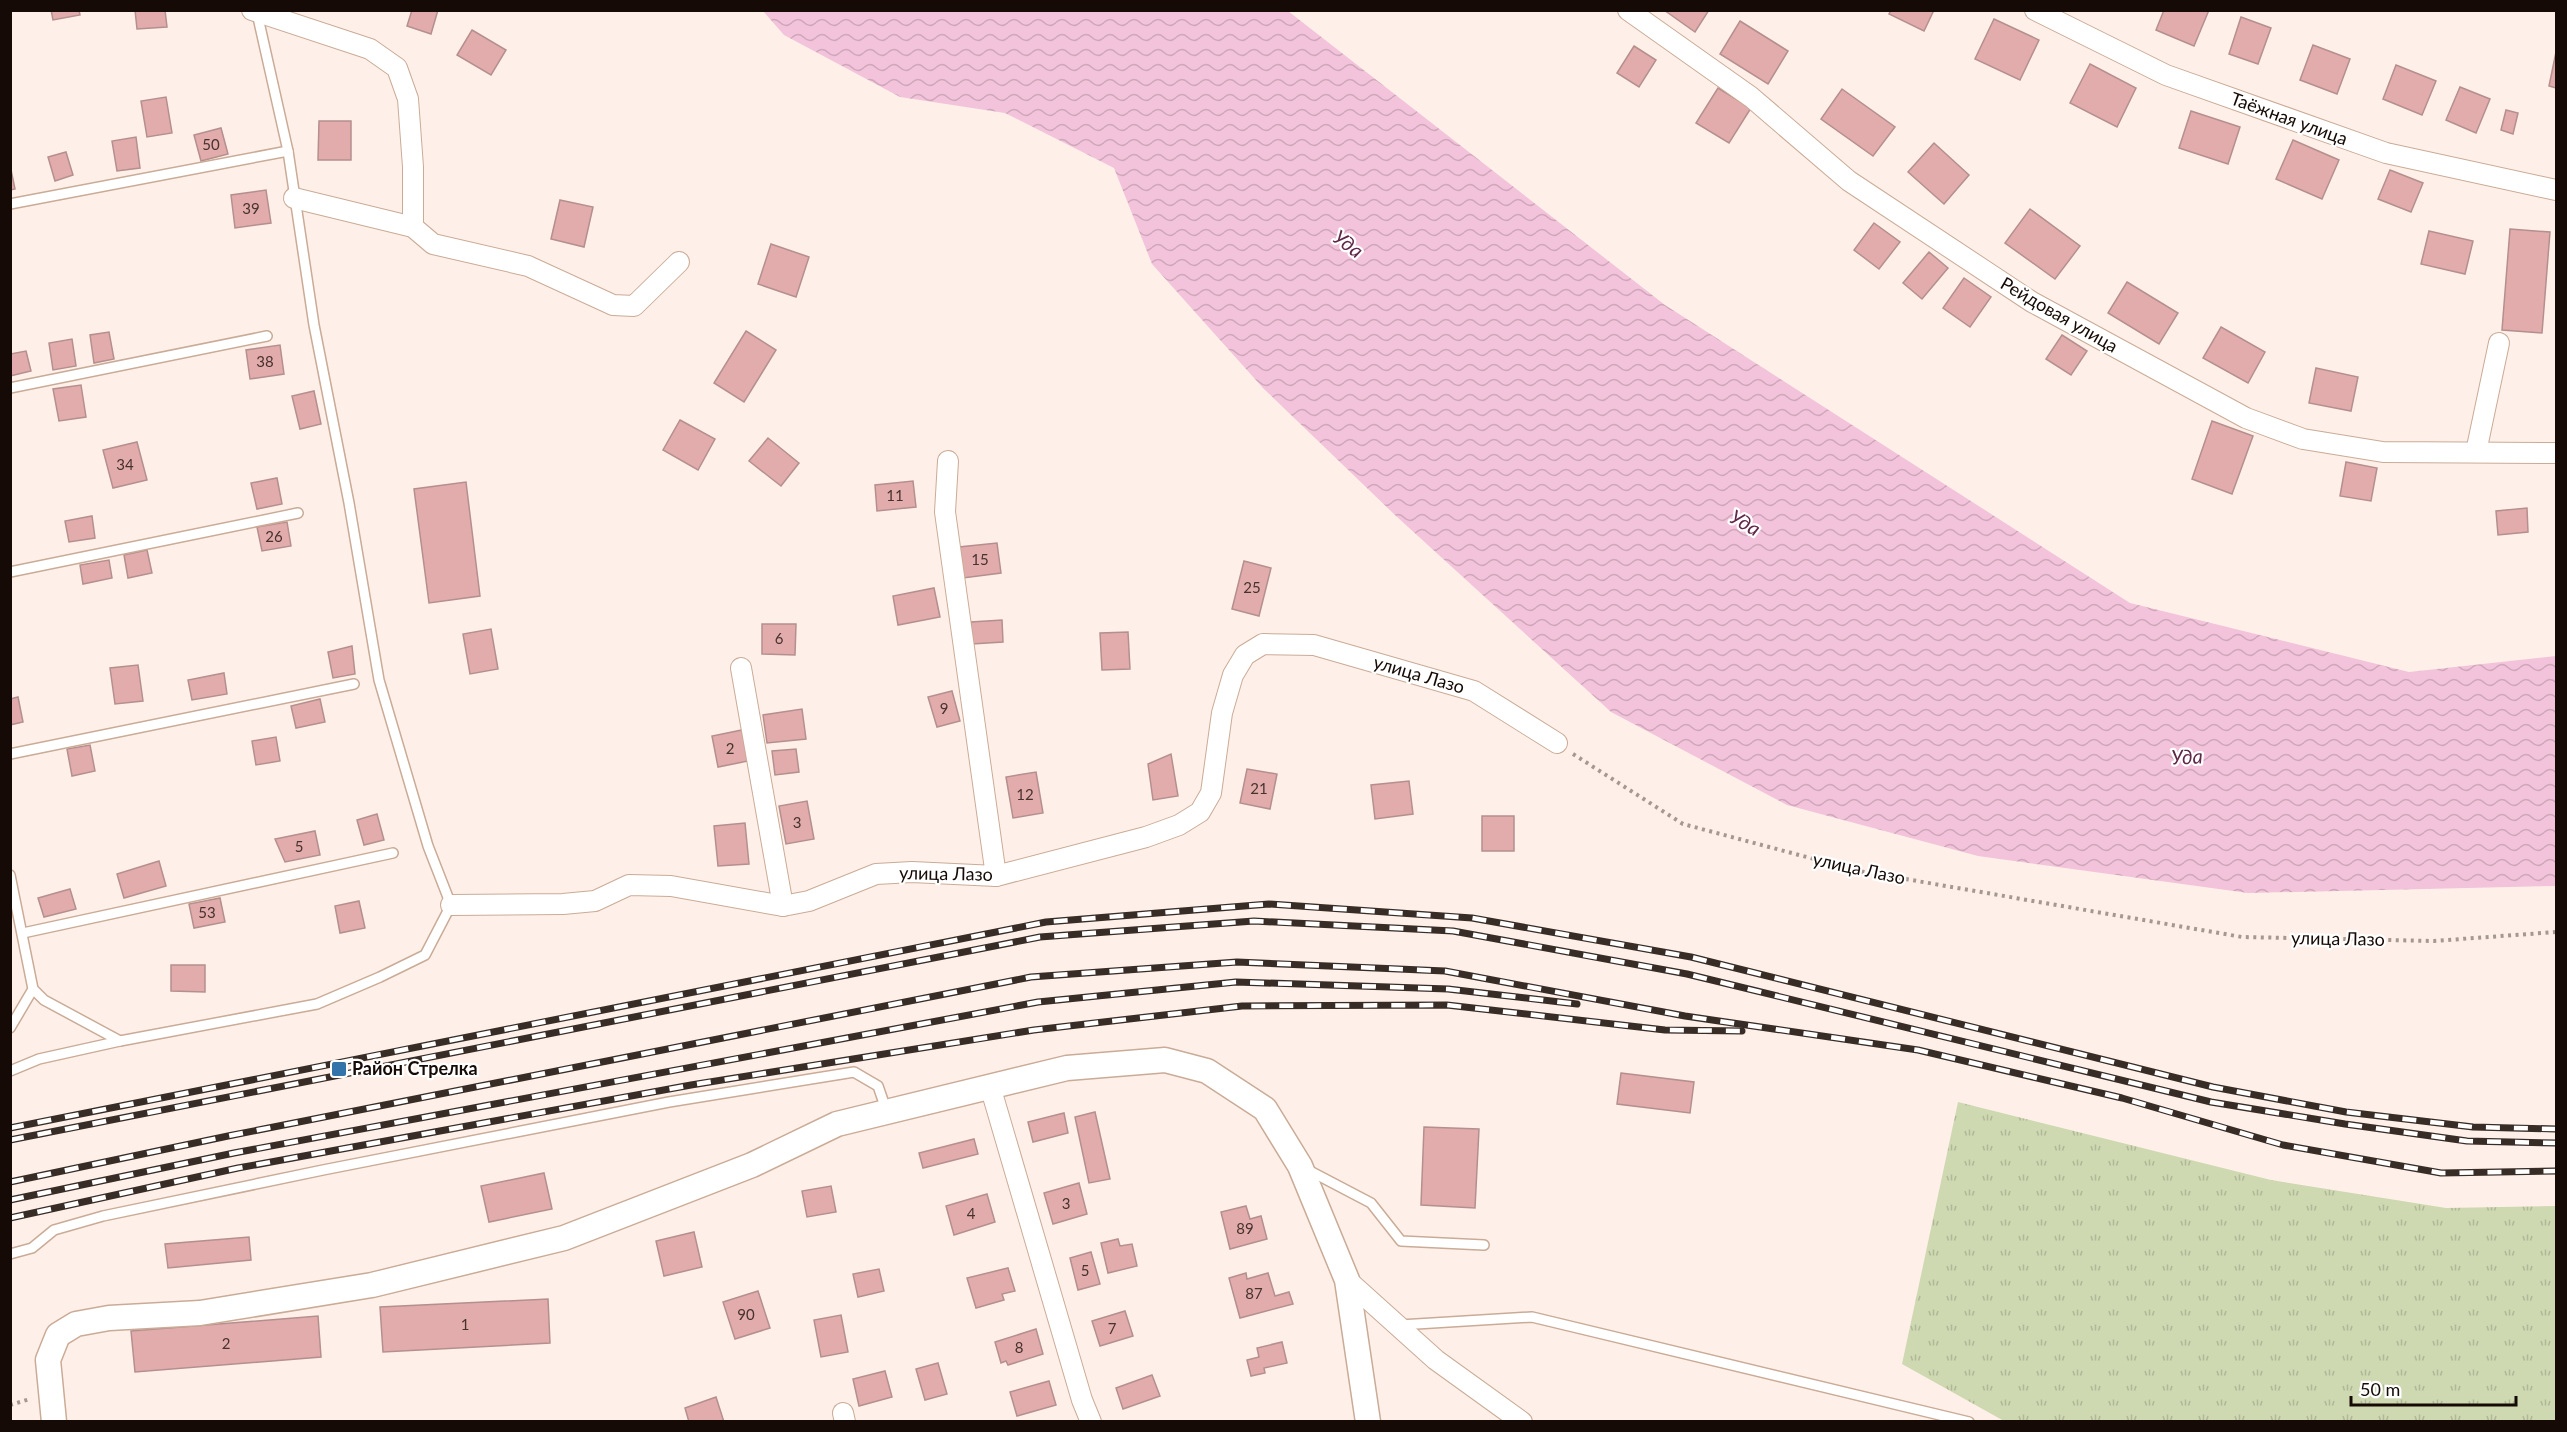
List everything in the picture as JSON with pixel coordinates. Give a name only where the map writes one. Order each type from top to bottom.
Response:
[{"type":"street","name":"Рейдовая улица","points":[[1628,10],[1751,97],[1849,181],[2032,302],[2246,418],[2303,440],[2383,452],[2556,453]]},
{"type":"street","name":"Таёжная улица","points":[[2035,10],[2166,75],[2386,153],[2556,190]]},
{"type":"street","points":[[255,11],[370,49],[397,68],[408,99],[413,167],[413,227]]},
{"type":"street","points":[[294,198],[413,227],[433,244],[528,266],[613,305],[623,307],[634,306],[679,262]]},
{"type":"street","points":[[2476,453],[2499,343]]},
{"type":"street","points":[[948,461],[945,512],[996,876]]},
{"type":"street","name":"улица Лазо","points":[[451,905],[563,904],[595,901],[629,885],[671,886],[783,906],[809,901],[876,874],[912,872],[996,876],[1146,837],[1179,825],[1200,812],[1211,793],[1222,713],[1233,675],[1245,655],[1263,644],[1314,645],[1474,691],[1557,743]]},
{"type":"street","points":[[741,668],[783,906]]},
{"type":"street","points":[[54,1422],[48,1360],[58,1335],[76,1324],[109,1318],[200,1313],[372,1285],[564,1238],[752,1165],[837,1124],[1067,1068],[1165,1060],[1208,1071],[1265,1109],[1300,1166],[1347,1280],[1368,1422]]},
{"type":"street","points":[[990,1086],[1082,1400],[1091,1422]]},
{"type":"street","points":[[1347,1280],[1436,1359],[1522,1422]]},
{"type":"lane","points":[[10,1071],[39,1059],[120,1041],[316,1004],[380,978],[425,955],[451,905],[428,846],[380,680],[349,503],[314,325],[288,150],[255,11]]},
{"type":"lane","points":[[10,204],[288,150]]},
{"type":"lane","points":[[10,388],[267,336]]},
{"type":"lane","points":[[10,572],[298,513]]},
{"type":"lane","points":[[10,754],[354,684]]},
{"type":"lane","points":[[23,933],[393,853]]},
{"type":"lane","points":[[10,875],[33,989],[44,1000],[120,1041]]},
{"type":"lane","points":[[10,1028],[33,989]]},
{"type":"lane","points":[[10,1254],[32,1248],[54,1230],[103,1216],[669,1102],[811,1077],[854,1072],[878,1086],[886,1112]]},
{"type":"lane","points":[[1300,1166],[1371,1203],[1401,1241],[1484,1245]]},
{"type":"lane","points":[[1398,1325],[1532,1317],[1969,1422]]},
{"type":"path","name":"улица Лазо","points":[[1557,743],[1683,824],[1859,871],[2242,937],[2434,941],[2556,932]]},
{"type":"green space","points":[[1958,1102],[2271,1180],[2446,1208],[2556,1206],[2556,1421],[2004,1421],[1902,1364]]},
{"type":"water","name":"Уда","points":[[763,11],[1288,11],[1665,305],[2130,603],[2409,672],[2556,656],[2556,886],[2248,893],[1978,856],[1787,805],[1611,712],[1396,516],[1263,388],[1152,264],[1114,168],[1005,113],[900,97],[784,35]]},
{"type":"building","points":[[51,10],[79,10],[80,15],[53,20]]},
{"type":"building","points":[[135,10],[165,10],[167,27],[137,29]]},
{"type":"building","points":[[412,10],[438,10],[431,34],[407,26]]},
{"type":"building","points":[[1664,10],[1709,10],[1695,32]]},
{"type":"building","points":[[1891,10],[1934,10],[1924,31],[1889,14]]},
{"type":"building","points":[[2164,10],[2209,10],[2194,46],[2156,30]]},
{"type":"building","points":[[2241,17],[2271,28],[2258,64],[2229,54]]},
{"type":"building","points":[[1994,19],[2039,40],[2020,80],[1975,59]]},
{"type":"building","points":[[1740,21],[1788,51],[1768,84],[1720,54]]},
{"type":"building","points":[[472,30],[506,50],[491,75],[457,55]]},
{"type":"building","points":[[2313,45],[2350,59],[2337,94],[2300,80]]},
{"type":"building","points":[[1634,46],[1656,60],[1639,87],[1617,73]]},
{"type":"building","points":[[2556,52],[2556,88],[2549,86]]},
{"type":"building","points":[[2090,64],[2136,88],[2117,127],[2070,103]]},
{"type":"building","points":[[2396,65],[2436,81],[2422,115],[2383,99]]},
{"type":"building","points":[[2460,87],[2490,99],[2476,133],[2446,120]]},
{"type":"building","points":[[1718,88],[1751,108],[1729,143],[1696,123]]},
{"type":"building","points":[[1842,89],[1895,127],[1873,156],[1821,119]]},
{"type":"building","points":[[166,97],[172,133],[147,137],[141,101]]},
{"type":"building","points":[[2506,110],[2518,113],[2513,134],[2501,130]]},
{"type":"building","points":[[2191,111],[2240,127],[2228,164],[2179,148]]},
{"type":"building","points":[[319,121],[351,121],[351,160],[318,160]]},
{"type":"building","points":[[221,128],[228,154],[201,161],[194,135]]},
{"type":"building","points":[[136,137],[140,168],[117,171],[112,141]]},
{"type":"building","points":[[2293,140],[2339,160],[2322,199],[2276,179]]},
{"type":"building","points":[[1934,143],[1969,175],[1944,204],[1908,172]]},
{"type":"building","points":[[66,152],[73,175],[55,181],[48,157]]},
{"type":"building","points":[[10,165],[15,189],[10,190]]},
{"type":"building","points":[[2390,170],[2423,183],[2411,212],[2378,199]]},
{"type":"building","points":[[266,190],[271,223],[235,228],[231,195]]},
{"type":"building","points":[[560,200],[593,207],[584,247],[551,239]]},
{"type":"building","points":[[2030,209],[2080,246],[2055,279],[2005,243]]},
{"type":"building","points":[[1874,223],[1900,242],[1879,269],[1854,250]]},
{"type":"building","points":[[2510,229],[2550,232],[2542,333],[2502,330]]},
{"type":"building","points":[[2429,231],[2473,241],[2465,274],[2421,264]]},
{"type":"building","points":[[771,244],[809,257],[796,297],[758,284]]},
{"type":"building","points":[[1929,252],[1948,268],[1922,299],[1903,283]]},
{"type":"building","points":[[1964,278],[1991,297],[1970,327],[1943,308]]},
{"type":"building","points":[[2127,282],[2178,313],[2159,344],[2108,313]]},
{"type":"building","points":[[2221,327],[2265,352],[2248,383],[2203,358]]},
{"type":"building","points":[[746,331],[776,350],[744,402],[714,383]]},
{"type":"building","points":[[109,332],[114,359],[94,363],[90,335]]},
{"type":"building","points":[[2062,335],[2087,351],[2071,375],[2046,359]]},
{"type":"building","points":[[72,339],[76,366],[53,370],[49,343]]},
{"type":"building","points":[[280,345],[284,374],[250,379],[246,350]]},
{"type":"building","points":[[26,351],[31,371],[10,376],[10,354]]},
{"type":"building","points":[[2316,368],[2358,377],[2351,411],[2309,403]]},
{"type":"building","points":[[81,385],[86,417],[59,421],[53,389]]},
{"type":"building","points":[[314,391],[321,424],[300,429],[292,396]]},
{"type":"building","points":[[680,420],[715,439],[698,470],[663,450]]},
{"type":"building","points":[[2212,421],[2253,436],[2232,494],[2192,479]]},
{"type":"building","points":[[768,438],[799,463],[781,486],[749,461]]},
{"type":"building","points":[[137,442],[147,480],[113,488],[103,450]]},
{"type":"building","points":[[2346,462],[2377,468],[2371,501],[2340,496]]},
{"type":"building","points":[[277,478],[282,504],[257,509],[251,483]]},
{"type":"building","points":[[913,481],[916,507],[877,511],[875,485]]},
{"type":"building","points":[[466,482],[480,596],[429,603],[414,489]]},
{"type":"building","points":[[2527,508],[2528,532],[2498,535],[2496,511]]},
{"type":"building","points":[[92,516],[95,538],[69,542],[65,521]]},
{"type":"building","points":[[287,522],[291,546],[262,551],[257,527]]},
{"type":"building","points":[[997,543],[1001,573],[963,578],[959,547]]},
{"type":"building","points":[[147,550],[152,573],[128,578],[124,555]]},
{"type":"building","points":[[109,560],[112,578],[83,584],[80,565]]},
{"type":"building","points":[[1244,561],[1271,568],[1259,616],[1232,609]]},
{"type":"building","points":[[934,588],[940,617],[898,625],[893,596]]},
{"type":"building","points":[[1002,620],[1003,642],[972,644],[971,622]]},
{"type":"building","points":[[762,624],[796,624],[795,655],[762,654]]},
{"type":"building","points":[[491,629],[498,669],[470,674],[463,634]]},
{"type":"building","points":[[1128,632],[1130,669],[1102,670],[1100,633]]},
{"type":"building","points":[[352,646],[355,674],[333,678],[328,652]]},
{"type":"building","points":[[138,665],[143,701],[115,704],[110,668]]},
{"type":"building","points":[[224,673],[227,694],[192,700],[188,680]]},
{"type":"building","points":[[952,691],[960,721],[937,727],[928,697]]},
{"type":"building","points":[[18,697],[23,722],[10,725],[10,699]]},
{"type":"building","points":[[320,699],[325,722],[296,728],[291,706]]},
{"type":"building","points":[[802,709],[806,739],[767,743],[763,715]]},
{"type":"building","points":[[742,730],[748,761],[718,767],[712,736]]},
{"type":"building","points":[[276,737],[280,761],[256,765],[252,741]]},
{"type":"building","points":[[90,745],[95,771],[72,776],[67,749]]},
{"type":"building","points":[[796,749],[799,772],[775,775],[772,751]]},
{"type":"building","points":[[1171,754],[1178,796],[1153,800],[1148,764]]},
{"type":"building","points":[[1247,769],[1277,774],[1270,809],[1240,803]]},
{"type":"building","points":[[1036,772],[1043,813],[1013,818],[1006,777]]},
{"type":"building","points":[[1409,781],[1413,814],[1375,819],[1371,785]]},
{"type":"building","points":[[807,801],[814,839],[786,844],[779,806]]},
{"type":"building","points":[[377,814],[384,840],[364,845],[357,820]]},
{"type":"building","points":[[1482,816],[1514,816],[1514,851],[1482,851]]},
{"type":"building","points":[[745,823],[749,864],[718,866],[714,826]]},
{"type":"building","points":[[315,831],[320,855],[285,862],[275,839]]},
{"type":"building","points":[[159,861],[166,886],[124,898],[117,874]]},
{"type":"building","points":[[70,889],[76,909],[44,917],[38,898]]},
{"type":"building","points":[[220,898],[225,922],[194,928],[189,904]]},
{"type":"building","points":[[359,901],[365,928],[340,933],[335,906]]},
{"type":"building","points":[[171,965],[205,965],[205,992],[171,991]]},
{"type":"building","points":[[1621,1073],[1694,1082],[1690,1113],[1617,1104]]},
{"type":"building","points":[[1095,1112],[1110,1179],[1089,1183],[1075,1117]]},
{"type":"building","points":[[1064,1113],[1068,1133],[1033,1142],[1028,1122]]},
{"type":"building","points":[[1424,1127],[1479,1129],[1475,1208],[1421,1205]]},
{"type":"building","points":[[974,1139],[978,1154],[923,1168],[919,1153]]},
{"type":"building","points":[[544,1173],[552,1209],[489,1222],[481,1186]]},
{"type":"building","points":[[1079,1183],[1087,1214],[1053,1224],[1044,1193]]},
{"type":"building","points":[[831,1186],[836,1212],[807,1217],[802,1191]]},
{"type":"building","points":[[987,1194],[995,1222],[954,1235],[946,1206]]},
{"type":"building","points":[[1246,1206],[1250,1219],[1261,1216],[1267,1239],[1230,1249],[1221,1212]]},
{"type":"building","points":[[694,1232],[702,1267],[664,1276],[656,1241]]},
{"type":"building","points":[[249,1237],[251,1260],[168,1268],[165,1244]]},
{"type":"building","points":[[1118,1239],[1120,1246],[1132,1244],[1137,1266],[1108,1273],[1101,1243]]},
{"type":"building","points":[[1091,1252],[1100,1284],[1078,1290],[1070,1258]]},
{"type":"building","points":[[1008,1268],[1015,1291],[1002,1294],[1004,1300],[976,1308],[967,1278]]},
{"type":"building","points":[[879,1269],[884,1291],[858,1297],[853,1274]]},
{"type":"building","points":[[1246,1273],[1247,1279],[1268,1273],[1275,1296],[1289,1292],[1293,1304],[1240,1318],[1229,1278]]},
{"type":"building","points":[[758,1291],[770,1328],[735,1339],[723,1302]]},
{"type":"building","points":[[548,1299],[550,1343],[383,1352],[380,1307]]},
{"type":"building","points":[[1125,1311],[1133,1336],[1100,1346],[1092,1321]]},
{"type":"building","points":[[841,1315],[848,1352],[821,1357],[814,1320]]},
{"type":"building","points":[[318,1316],[321,1357],[135,1372],[131,1331]]},
{"type":"building","points":[[1036,1329],[1043,1354],[1008,1365],[1006,1361],[1001,1363],[995,1342]]},
{"type":"building","points":[[1282,1342],[1287,1363],[1264,1368],[1265,1373],[1251,1376],[1247,1360],[1259,1357],[1257,1348]]},
{"type":"building","points":[[938,1363],[947,1394],[925,1400],[916,1369]]},
{"type":"building","points":[[885,1371],[892,1397],[859,1406],[853,1379]]},
{"type":"building","points":[[1152,1375],[1160,1396],[1123,1409],[1116,1388]]},
{"type":"building","points":[[1049,1381],[1056,1405],[1017,1416],[1010,1392]]},
{"type":"building","points":[[716,1397],[724,1422],[689,1422],[685,1408]]},
{"type":"railway","points":[[10,1128],[1046,922],[1269,904],[1472,918],[1691,957],[2213,1087],[2346,1112],[2473,1127],[2556,1129]]},
{"type":"railway","points":[[10,1140],[1040,937],[1254,921],[1453,931],[1687,974],[2211,1102],[2467,1141],[2556,1143]]},
{"type":"railway","points":[[10,1182],[228,1136],[1031,977],[1237,962],[1445,971],[1685,1016],[1918,1050],[2122,1098],[2283,1145],[2441,1173],[2556,1171]]},
{"type":"railway","points":[[10,1200],[234,1153],[1038,1002],[1236,982],[1448,989],[1577,1004]]},
{"type":"railway","points":[[10,1218],[238,1168],[691,1085],[1034,1030],[1242,1006],[1447,1005],[1665,1030],[1742,1031]]},
{"type":"place","name":"Район Стрелка","points":[[339,1069]]}]
